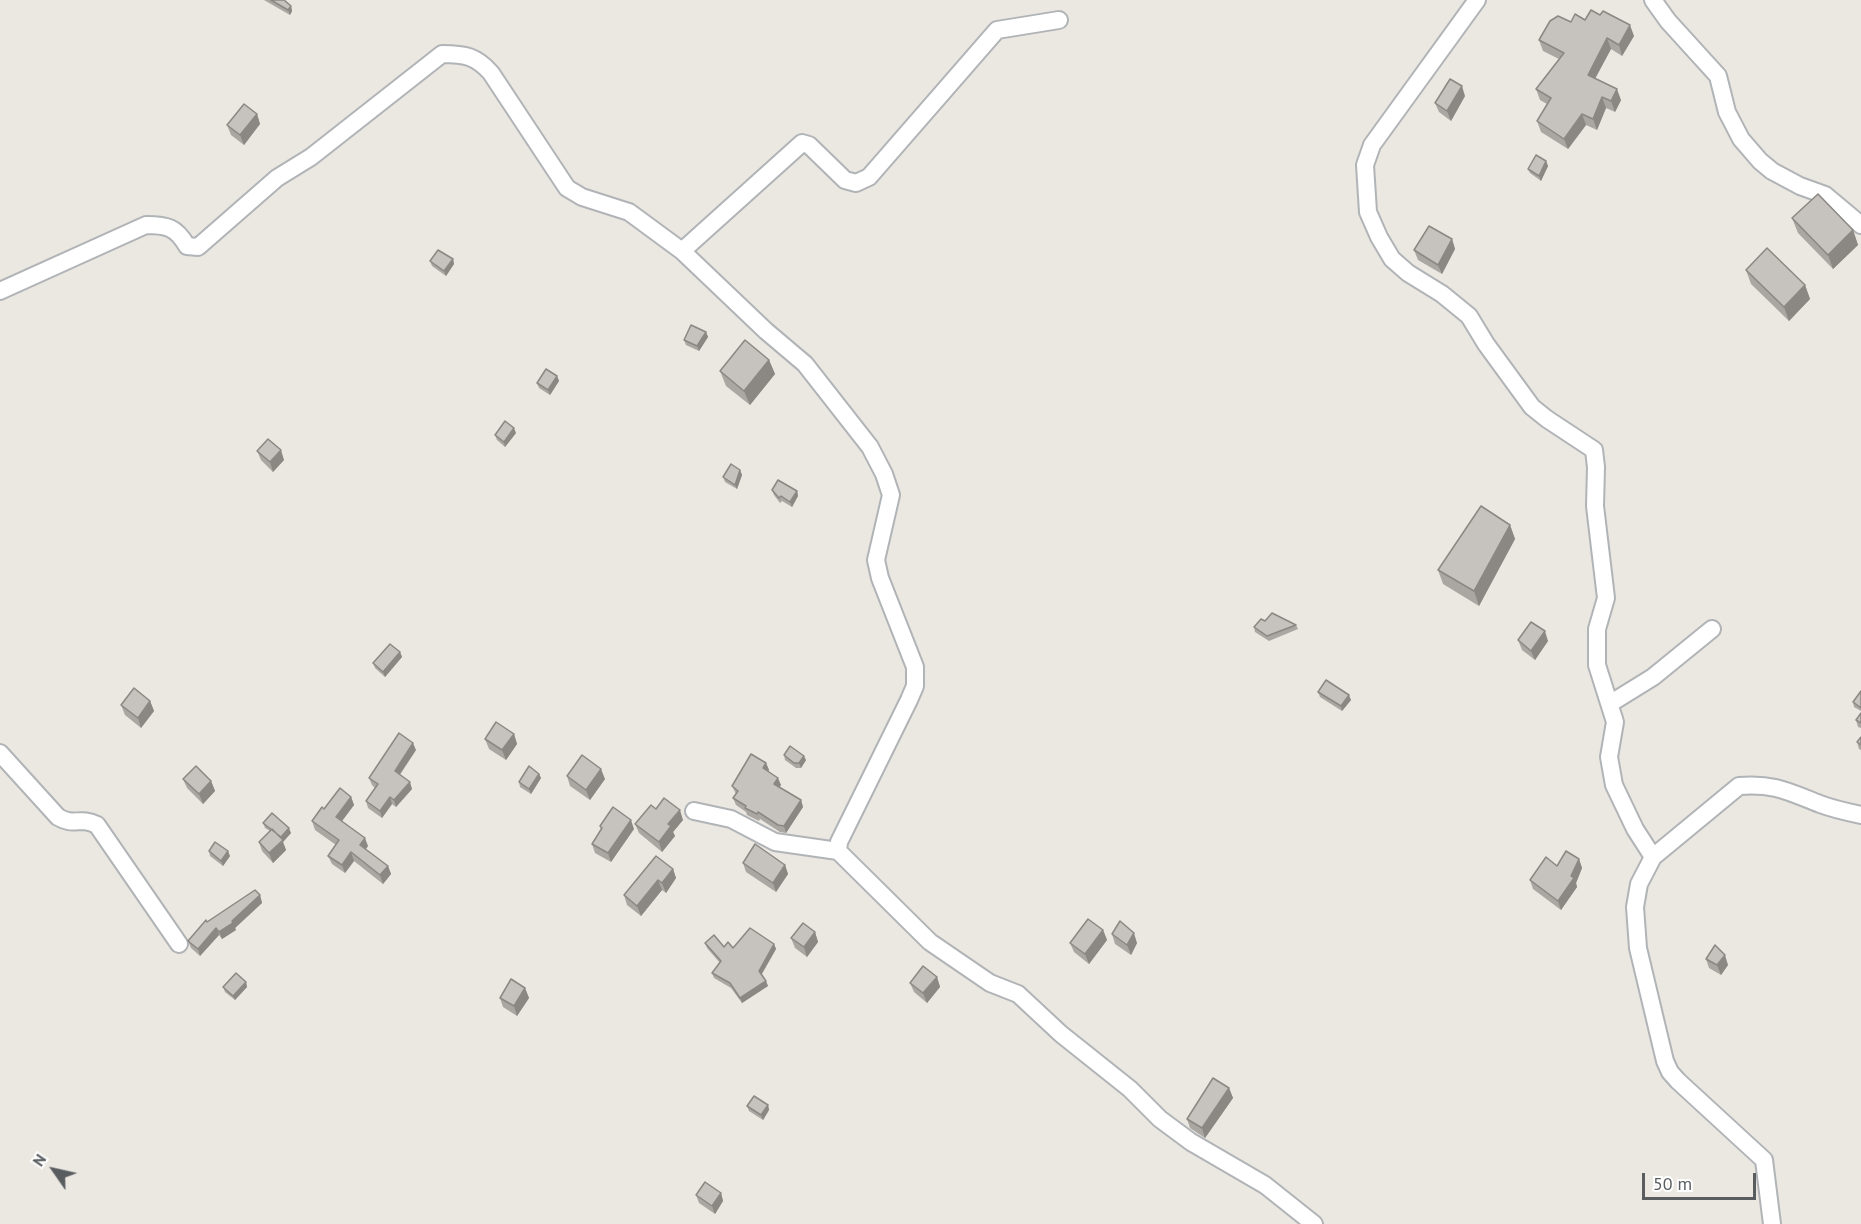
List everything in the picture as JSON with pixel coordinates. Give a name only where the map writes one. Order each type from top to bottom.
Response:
[{"type":"street","points":[[1477,0],[1372,145],[1365,165],[1368,212],[1392,259],[1469,316],[1486,344],[1532,407],[1594,450],[1595,506],[1606,598],[1597,629],[1597,665],[1611,703],[1615,722],[1609,757],[1614,785],[1635,829],[1653,857]]},
{"type":"street","points":[[1653,0],[1668,21],[1718,76],[1727,112],[1741,139],[1760,161],[1772,171],[1800,186],[1825,195],[1861,225]]},
{"type":"street","points":[[682,251],[802,143],[809,145],[845,180],[856,183],[869,177],[998,30],[1059,20]]},
{"type":"street","points":[[0,291],[146,225],[174,228],[187,246],[198,247],[277,178],[311,157],[442,54],[459,54],[481,62],[491,73],[567,188],[582,197],[630,212],[682,251],[766,331],[805,364],[870,447],[884,474],[891,495],[876,560],[880,578],[915,667],[915,686],[839,842],[838,851]]},
{"type":"street","points":[[1611,703],[1653,677],[1712,629]]},
{"type":"street","points":[[0,753],[58,817],[68,822],[86,820],[97,825],[179,944]]},
{"type":"street","points":[[1772,1224],[1764,1160],[1678,1081],[1665,1061],[1638,948],[1635,907],[1639,884],[1653,857],[1739,786],[1754,785],[1795,792],[1821,804],[1861,815]]},
{"type":"street","points":[[694,811],[731,819],[775,842],[838,851],[930,942],[990,983],[1018,994],[1062,1034],[1130,1089],[1160,1119],[1191,1142],[1264,1185],[1314,1224]]},
{"type":"building","points":[[271,0],[284,0],[291,6],[288,10]]},
{"type":"building","points":[[1591,10],[1600,15],[1603,11],[1630,25],[1619,45],[1607,38],[1588,75],[1617,89],[1611,101],[1602,97],[1593,119],[1582,114],[1564,139],[1537,121],[1551,98],[1536,89],[1564,53],[1539,40],[1550,21],[1558,16],[1571,22],[1575,14],[1585,20]]},
{"type":"building","points":[[1450,79],[1462,86],[1447,111],[1435,103]]},
{"type":"building","points":[[244,104],[257,114],[240,135],[227,125]]},
{"type":"building","points":[[1536,155],[1546,161],[1539,176],[1528,169]]},
{"type":"building","points":[[1818,194],[1853,230],[1828,255],[1792,218]]},
{"type":"building","points":[[1429,226],[1452,239],[1438,265],[1414,250]]},
{"type":"building","points":[[1767,248],[1805,285],[1784,307],[1746,270]]},
{"type":"building","points":[[438,250],[453,259],[444,271],[430,261]]},
{"type":"building","points":[[691,325],[706,332],[697,346],[684,340]]},
{"type":"building","points":[[745,340],[769,360],[744,391],[720,371]]},
{"type":"building","points":[[546,369],[557,376],[548,390],[537,383]]},
{"type":"building","points":[[505,421],[514,428],[504,442],[495,435]]},
{"type":"building","points":[[268,439],[281,450],[270,462],[257,451]]},
{"type":"building","points":[[731,464],[740,470],[735,485],[723,477]]},
{"type":"building","points":[[778,480],[797,491],[790,502],[781,496],[779,498],[772,490]]},
{"type":"building","points":[[1481,506],[1510,525],[1474,591],[1438,570]]},
{"type":"building","points":[[1272,613],[1296,625],[1267,636],[1254,627],[1261,619],[1265,621]]},
{"type":"building","points":[[1531,622],[1545,631],[1531,651],[1518,640]]},
{"type":"building","points":[[390,644],[400,652],[383,672],[373,663]]},
{"type":"building","points":[[1326,680],[1349,695],[1341,706],[1318,692]]},
{"type":"building","points":[[134,688],[150,701],[138,718],[121,705]]},
{"type":"building","points":[[1861,691],[1861,708],[1853,702]]},
{"type":"building","points":[[1861,713],[1861,723],[1856,720]]},
{"type":"building","points":[[496,722],[514,734],[502,750],[485,739]]},
{"type":"building","points":[[399,733],[413,743],[395,771],[410,782],[394,800],[390,797],[380,811],[366,801],[378,784],[369,778]]},
{"type":"building","points":[[790,746],[804,756],[799,763],[794,763],[784,755]]},
{"type":"building","points":[[751,754],[766,763],[763,768],[778,778],[774,784],[801,800],[784,826],[778,825],[758,812],[757,814],[745,808],[746,806],[733,798],[738,791],[732,786]]},
{"type":"building","points":[[582,755],[601,769],[586,790],[567,776]]},
{"type":"building","points":[[196,766],[211,781],[199,794],[183,779]]},
{"type":"building","points":[[529,766],[539,774],[529,789],[519,782]]},
{"type":"building","points":[[340,788],[351,797],[336,817],[365,838],[360,845],[388,866],[380,875],[351,852],[342,865],[328,856],[339,840],[312,821]]},
{"type":"building","points":[[664,798],[680,810],[668,824],[671,826],[659,842],[635,824],[651,805],[656,809]]},
{"type":"building","points":[[613,807],[631,820],[608,853],[592,844],[602,828],[600,826]]},
{"type":"building","points":[[272,813],[289,828],[281,837],[263,823]]},
{"type":"building","points":[[272,829],[283,840],[269,853],[259,842]]},
{"type":"building","points":[[215,842],[228,851],[221,861],[209,851]]},
{"type":"building","points":[[755,844],[785,865],[773,883],[743,863]]},
{"type":"building","points":[[1566,851],[1579,859],[1571,876],[1574,878],[1558,901],[1530,880],[1546,857],[1557,866]]},
{"type":"building","points":[[656,856],[673,869],[662,883],[658,880],[637,906],[624,895]]},
{"type":"building","points":[[255,890],[260,895],[232,921],[233,923],[219,932],[216,928],[198,949],[188,941],[206,920],[207,922]]},
{"type":"building","points":[[1088,919],[1103,930],[1085,954],[1070,943]]},
{"type":"building","points":[[1120,921],[1134,933],[1127,945],[1112,934]]},
{"type":"building","points":[[803,923],[815,932],[804,947],[791,938]]},
{"type":"building","points":[[750,928],[774,944],[759,971],[766,981],[740,998],[730,983],[712,973],[721,961],[705,943],[714,935],[724,947],[728,942],[733,948]]},
{"type":"building","points":[[1715,945],[1725,955],[1717,965],[1706,959]]},
{"type":"building","points":[[923,966],[937,977],[923,993],[910,983]]},
{"type":"building","points":[[236,973],[246,982],[233,996],[223,987]]},
{"type":"building","points":[[511,979],[525,988],[514,1006],[500,998]]},
{"type":"building","points":[[1213,1078],[1229,1088],[1202,1128],[1187,1119]]},
{"type":"building","points":[[754,1096],[768,1105],[761,1115],[747,1106]]},
{"type":"building","points":[[705,1182],[721,1193],[712,1206],[696,1195]]}]
